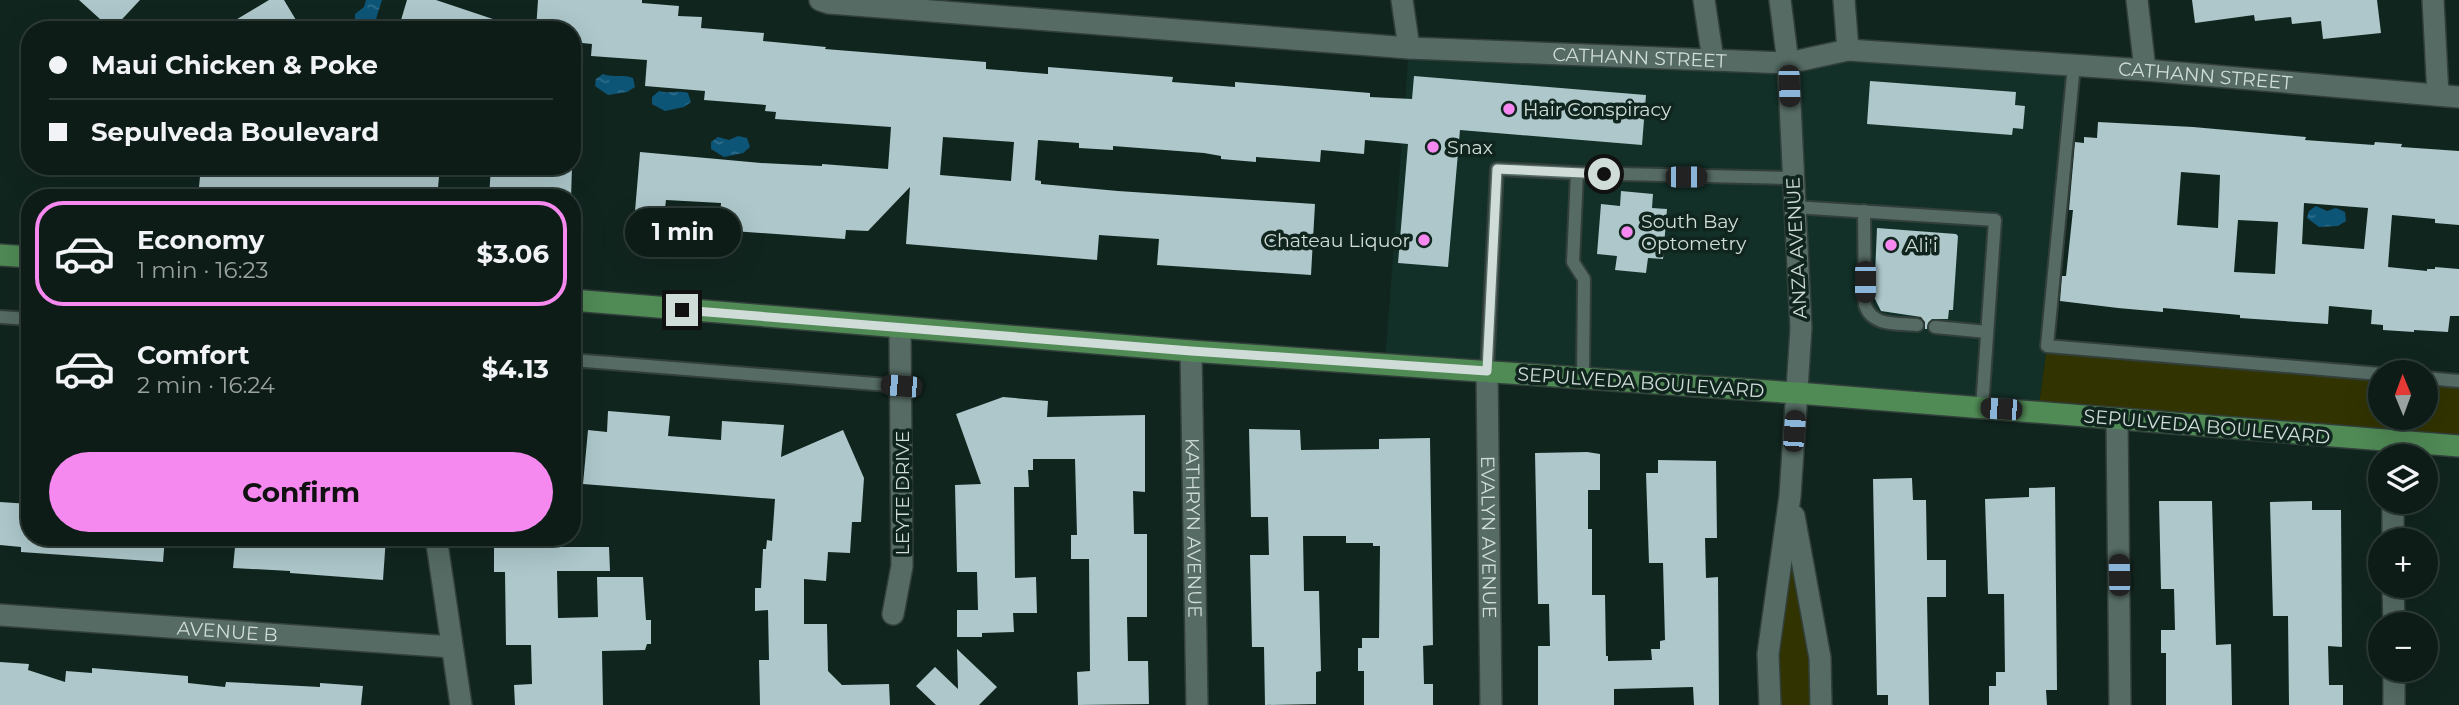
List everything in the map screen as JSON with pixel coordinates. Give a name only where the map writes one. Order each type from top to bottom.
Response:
[{"type":"main road","points":[[0,255],[21,256]]},
{"type":"main road","name":"SEPULVEDA BOULEVARD","points":[[581,301],[1191,351],[1797,393],[2117,419],[2368,446]]},
{"type":"main road","name":"SEPULVEDA BOULEVARD","points":[[2438,447],[2459,446]]},
{"type":"street","name":"CATHANN STREET","points":[[820,0],[829,3],[1409,48],[1788,64],[1848,50],[2145,70],[2448,96]]},
{"type":"street","points":[[1402,0],[1409,48]]},
{"type":"street","points":[[1704,0],[1713,60]]},
{"type":"street","name":"ANZA AVENUE","points":[[1769,705],[1768,654],[1790,496],[1801,328],[1788,64],[1780,0]]},
{"type":"street","points":[[1843,0],[1848,50]]},
{"type":"street","points":[[2137,0],[2145,70]]},
{"type":"street","points":[[2433,0],[2448,96]]},
{"type":"street","name":"LEYTE DRIVE","points":[[893,614],[902,566],[900,328]]},
{"type":"street","name":"KATHRYN AVENUE","points":[[1191,351],[1197,705]]},
{"type":"street","name":"EVALYN AVENUE","points":[[1487,371],[1491,705]]},
{"type":"street","points":[[2117,419],[2120,705]]},
{"type":"street","name":"ANZA AVENUE","points":[[1790,496],[1820,658],[1821,705]]},
{"type":"street","points":[[437,546],[461,705]]},
{"type":"street","name":"AVENUE B","points":[[0,615],[452,647]]},
{"type":"street","points":[[2394,682],[2395,705]]},
{"type":"lane","points":[[2074,65],[2047,346],[2368,373]]},
{"type":"lane","points":[[1487,371],[1497,169],[1793,178]]},
{"type":"lane","points":[[1577,173],[1573,262],[1584,279],[1583,378]]},
{"type":"lane","points":[[1794,207],[1995,220],[1982,408]]},
{"type":"lane","points":[[1864,211],[1867,312],[1877,321],[1917,325]]},
{"type":"lane","points":[[0,317],[21,318]]},
{"type":"lane","points":[[1935,327],[1987,332]]},
{"type":"lane","points":[[581,361],[901,386]]},
{"type":"lane","points":[[2438,379],[2459,381]]},
{"type":"shaded area","points":[[1409,48],[1788,63],[1848,50],[2074,65],[2047,346],[2038,412],[1385,363]]},
{"type":"shaded area","points":[[2047,346],[2368,373],[2368,430],[2438,430],[2438,379],[2459,381],[2459,446],[2438,444],[2038,412]]},
{"type":"shaded area","points":[[1790,496],[1821,705],[1769,705]]},
{"type":"water","points":[[366,0],[382,0],[375,21],[355,21],[355,14],[364,7]]},
{"type":"water","points":[[603,74],[633,78],[635,87],[627,92],[608,95],[595,86],[596,79]]},
{"type":"water","points":[[659,91],[688,93],[691,102],[684,107],[665,111],[652,104],[652,97]]},
{"type":"water","points":[[738,136],[747,138],[750,147],[743,153],[724,157],[711,149],[711,142],[718,137],[729,140]]},
{"type":"water","points":[[2316,206],[2327,211],[2336,208],[2345,212],[2346,221],[2338,226],[2319,227],[2307,218],[2309,211]]},
{"type":"building","points":[[79,0],[140,0],[120,21],[102,21]]},
{"type":"building","points":[[269,0],[284,0],[297,21],[234,21]]},
{"type":"building","points":[[407,0],[436,0],[499,21],[401,21]]},
{"type":"building","points":[[538,0],[642,0],[642,3],[679,6],[678,16],[702,17],[701,28],[764,33],[763,41],[826,47],[825,49],[986,62],[986,69],[1048,74],[1048,67],[1173,77],[1172,82],[1235,87],[1235,82],[1412,99],[1414,76],[1646,95],[1642,145],[1460,130],[1448,267],[1398,263],[1408,144],[1365,140],[1364,154],[1321,150],[1320,162],[1256,157],[1256,162],[1221,159],[1221,156],[1204,153],[1113,146],[1113,150],[1079,148],[1079,143],[1038,140],[1035,180],[1041,181],[1041,184],[1315,204],[1311,275],[1157,265],[1159,239],[1099,235],[1097,260],[906,244],[910,187],[868,231],[846,230],[845,239],[719,230],[721,203],[666,200],[663,225],[634,223],[640,152],[761,163],[888,169],[891,127],[775,119],[776,112],[765,111],[766,105],[704,100],[705,91],[645,86],[647,60],[591,56],[592,44],[581,43],[581,21],[537,21]],"holes":[[[943,137],[1014,142],[1011,181],[940,175]]]},
{"type":"building","points":[[2192,0],[2377,0],[2381,33],[2323,39],[2321,21],[2292,24],[2291,17],[2255,21],[2254,15],[2195,23]]},
{"type":"building","points":[[1870,81],[2016,92],[2015,105],[2025,106],[2023,129],[2013,128],[2012,135],[1867,124]]},
{"type":"building","points":[[2098,122],[2193,127],[2306,137],[2305,140],[2374,145],[2375,142],[2402,144],[2401,147],[2459,151],[2459,225],[2435,223],[2435,219],[2392,215],[2388,267],[2427,271],[2435,267],[2459,269],[2459,316],[2450,316],[2448,332],[2414,332],[2383,330],[2383,325],[2371,324],[2372,310],[2329,306],[2328,324],[2240,318],[2240,315],[2163,308],[2163,312],[2060,301],[2062,276],[2066,276],[2073,210],[2069,210],[2075,142],[2084,143],[2084,137],[2097,138]],"holes":[[[2181,172],[2220,175],[2218,228],[2177,225]],[[2304,203],[2368,208],[2364,249],[2302,244]],[[2238,220],[2278,222],[2275,274],[2234,272]]]},
{"type":"building","points":[[200,175],[439,175],[438,189],[199,187]]},
{"type":"building","points":[[490,175],[572,175],[571,189],[490,189]]},
{"type":"building","points":[[1621,191],[1653,194],[1652,208],[1667,209],[1663,259],[1648,258],[1646,273],[1615,270],[1617,256],[1597,254],[1601,204],[1620,206]]},
{"type":"building","points":[[1877,228],[1958,236],[1953,310],[1949,310],[1948,319],[1932,319],[1925,329],[1925,322],[1921,317],[1881,311],[1874,297]]},
{"type":"building","points":[[1003,397],[1048,401],[1047,417],[1145,415],[1145,492],[1133,491],[1134,534],[1147,534],[1147,617],[1127,617],[1128,661],[1148,661],[1149,704],[1078,705],[1077,672],[1090,671],[1089,559],[1071,559],[1071,535],[1077,535],[1075,459],[1033,459],[1033,470],[1028,470],[1029,487],[1014,487],[1015,578],[1036,577],[1037,613],[1013,613],[1014,632],[982,633],[982,637],[957,637],[957,610],[978,610],[977,572],[957,572],[955,485],[981,484],[956,414]]},
{"type":"building","points":[[608,411],[670,416],[668,436],[721,440],[722,421],[784,425],[781,457],[843,430],[864,478],[861,522],[852,522],[850,553],[828,552],[826,581],[804,579],[804,624],[827,624],[828,671],[842,685],[889,684],[890,705],[760,705],[759,660],[769,660],[768,610],[755,611],[755,588],[761,588],[763,549],[766,549],[767,540],[772,541],[775,499],[583,484],[588,430],[607,432]]},
{"type":"building","points":[[1249,429],[1300,430],[1301,450],[1379,449],[1379,439],[1430,438],[1433,645],[1423,646],[1424,684],[1433,684],[1433,705],[1364,705],[1364,671],[1358,671],[1358,648],[1362,648],[1362,638],[1379,638],[1380,546],[1373,546],[1373,543],[1346,543],[1346,536],[1303,536],[1304,591],[1319,591],[1321,671],[1316,672],[1316,704],[1265,705],[1264,647],[1252,647],[1250,555],[1269,555],[1268,517],[1251,517]]},
{"type":"building","points":[[1535,453],[1600,454],[1600,490],[1588,490],[1588,529],[1592,529],[1592,595],[1605,595],[1608,661],[1652,660],[1651,649],[1660,649],[1660,641],[1665,640],[1663,563],[1649,563],[1646,473],[1658,473],[1658,460],[1716,461],[1717,538],[1705,538],[1706,578],[1718,577],[1719,705],[1694,705],[1693,687],[1614,689],[1614,705],[1538,705],[1538,646],[1550,646],[1549,604],[1538,604]]},
{"type":"building","points":[[1912,478],[1913,500],[1926,500],[1927,560],[1946,560],[1946,597],[1927,597],[1929,705],[1888,705],[1888,695],[1877,695],[1873,479]]},
{"type":"building","points":[[2055,487],[2057,690],[2046,690],[2047,705],[1989,705],[1989,686],[1996,686],[1996,672],[2005,672],[2004,594],[1988,594],[1985,499],[2029,497],[2029,488]]},
{"type":"building","points":[[2159,501],[2212,501],[2216,645],[2231,644],[2232,705],[2166,705],[2166,653],[2161,653],[2161,630],[2175,630],[2174,589],[2161,589]]},
{"type":"building","points":[[2312,501],[2312,510],[2341,510],[2342,647],[2328,646],[2329,685],[2343,685],[2343,705],[2289,705],[2288,616],[2273,616],[2270,502]]},
{"type":"building","points":[[0,502],[21,503],[21,546],[164,546],[163,562],[21,552],[21,547],[0,545]]},
{"type":"building","points":[[235,546],[385,546],[383,580],[233,568]]},
{"type":"building","points":[[494,547],[609,547],[610,571],[557,571],[558,618],[598,617],[597,577],[643,577],[646,620],[651,620],[651,644],[647,644],[645,650],[602,651],[603,705],[515,705],[514,685],[532,684],[531,645],[506,645],[505,572],[494,572]]},
{"type":"building","points":[[957,649],[997,687],[979,705],[936,705],[916,686],[935,667],[958,689]]},
{"type":"building","points":[[0,662],[29,664],[28,670],[65,682],[66,671],[92,673],[92,668],[188,676],[188,683],[225,687],[226,682],[320,687],[320,683],[363,686],[361,705],[0,705]]},
{"type":"place","name":"Hair Conspiracy","points":[[1509,109]]},
{"type":"place","name":"Snax","points":[[1433,147]]},
{"type":"place","name":"South Bay Optometry","points":[[1627,232]]},
{"type":"place","name":"Chateau Liquor","points":[[1424,240]]},
{"type":"place","name":"Ali'i","points":[[1891,245]]},
{"type":"route","points":[[682,310],[1191,351],[1487,371],[1497,169],[1604,174]]}]
